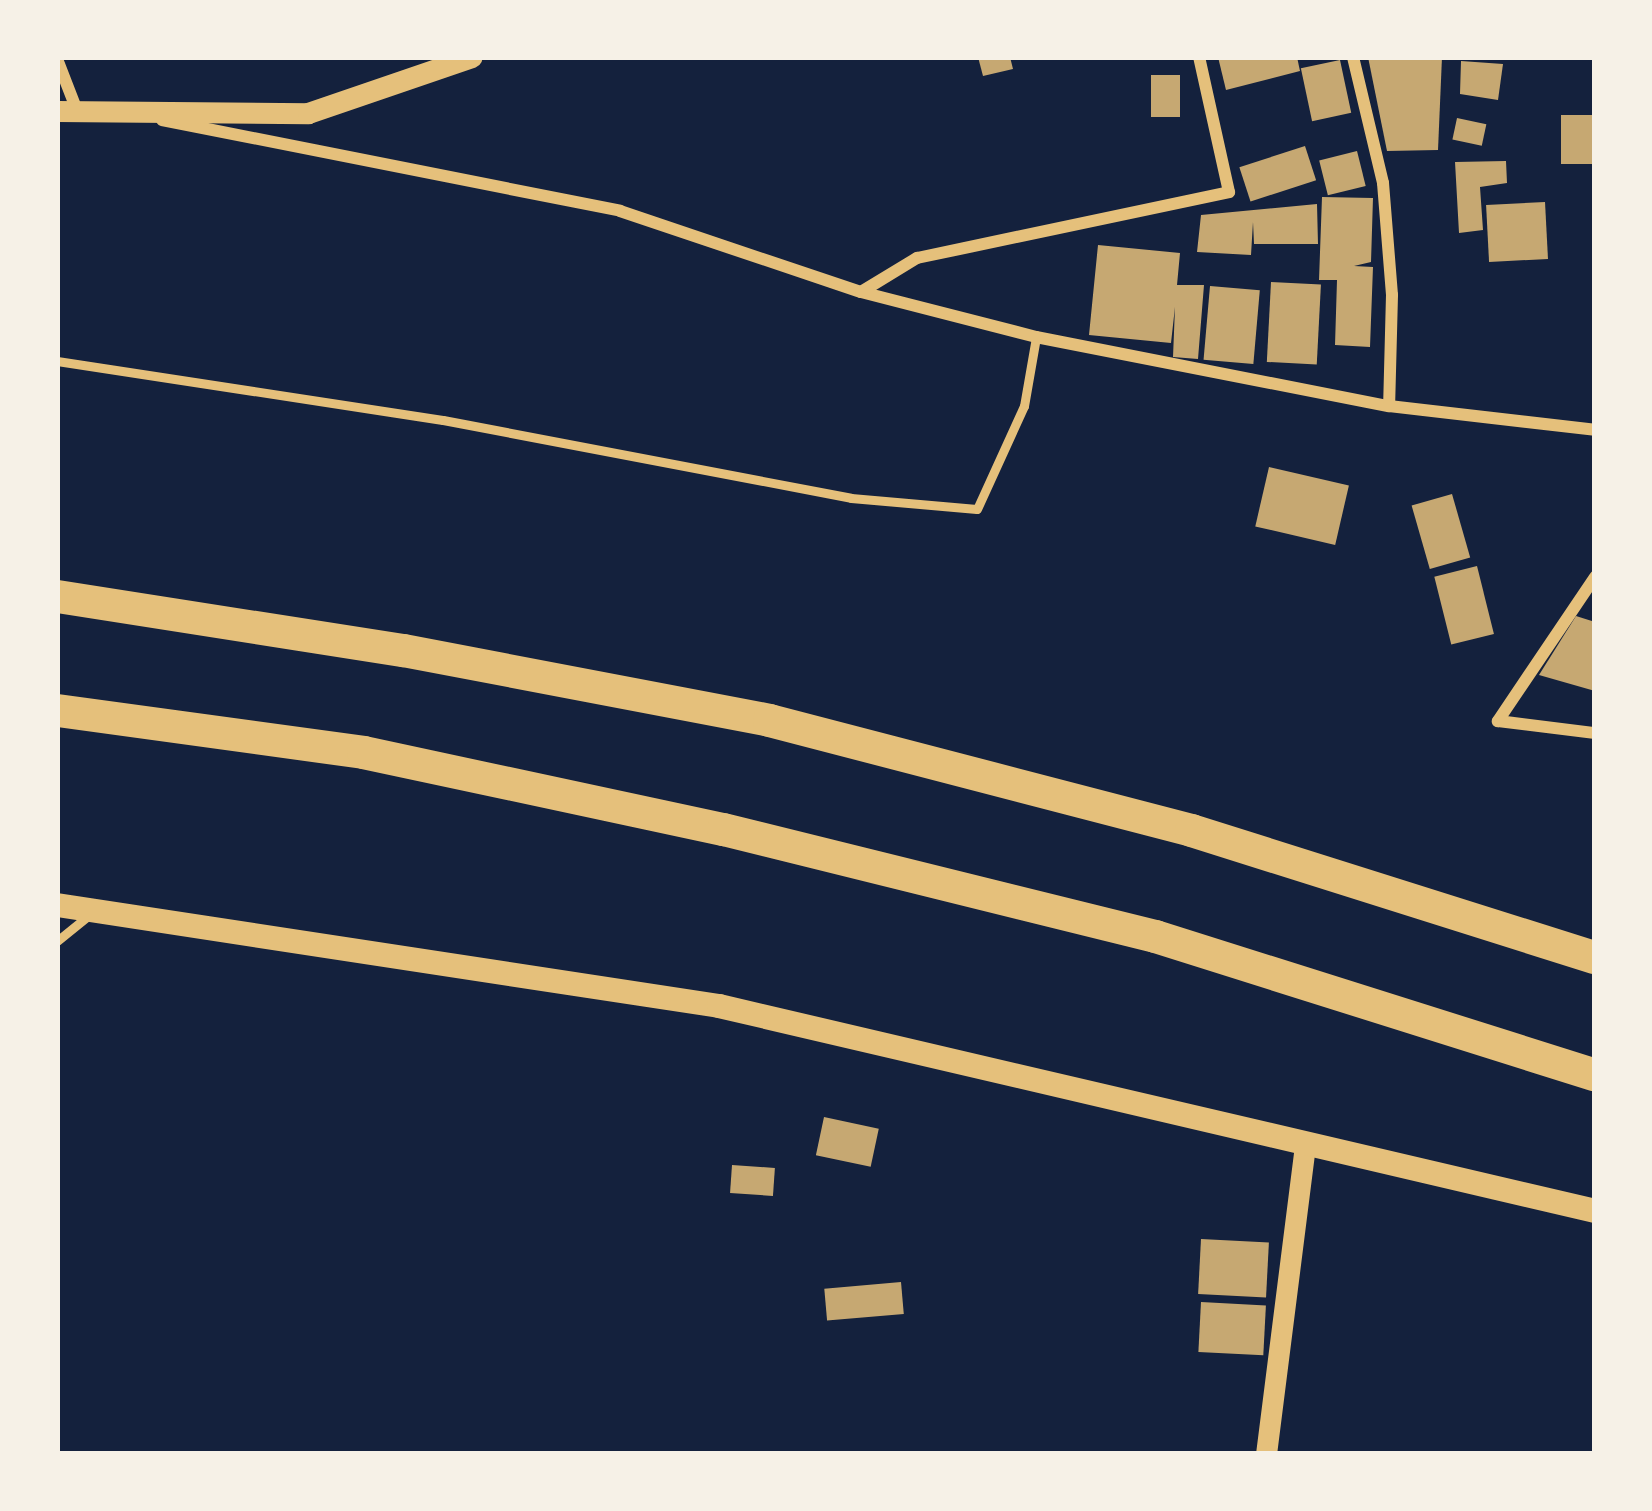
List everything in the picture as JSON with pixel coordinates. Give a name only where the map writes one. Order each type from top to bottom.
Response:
[{"type":"highway","points":[[57,596],[403,650],[770,720],[1191,830],[1595,957]]},
{"type":"highway","points":[[57,710],[364,752],[743,834],[1155,936],[1595,1075]]},
{"type":"main road","points":[[57,904],[718,1006],[1595,1211]]},
{"type":"street","points":[[143,116],[308,113],[420,65],[472,57]]},
{"type":"street","points":[[861,292],[917,258],[1229,192],[1199,57]]},
{"type":"street","points":[[1353,57],[1383,183],[1389,406]]},
{"type":"street","points":[[57,58],[66,109],[143,116],[620,211],[861,292],[1036,337],[1389,406],[1595,430]]},
{"type":"street","points":[[1595,577],[1498,721],[1595,733]]},
{"type":"street","points":[[1267,1454],[1305,1144]]},
{"type":"lane","points":[[57,361],[443,419],[851,498],[977,508],[1024,406],[1036,337]]},
{"type":"lane","points":[[57,941],[98,908]]},
{"type":"building","points":[[978,57],[1010,57],[1013,69],[983,76]]},
{"type":"building","points":[[1218,57],[1297,57],[1300,71],[1226,90]]},
{"type":"building","points":[[1368,57],[1442,57],[1438,150],[1387,151]]},
{"type":"building","points":[[1340,60],[1351,113],[1312,121],[1301,68]]},
{"type":"building","points":[[1461,61],[1503,64],[1498,100],[1460,94]]},
{"type":"building","points":[[1151,75],[1180,75],[1180,117],[1151,117]]},
{"type":"building","points":[[1561,115],[1595,115],[1595,164],[1561,164]]},
{"type":"building","points":[[1457,118],[1486,124],[1482,146],[1452,140]]},
{"type":"building","points":[[1305,146],[1316,180],[1251,202],[1239,167]]},
{"type":"building","points":[[1357,151],[1366,186],[1328,195],[1319,160]]},
{"type":"building","points":[[1506,161],[1507,183],[1480,187],[1483,230],[1459,233],[1455,162]]},
{"type":"building","points":[[1322,197],[1373,198],[1371,262],[1354,266],[1373,267],[1370,347],[1335,345],[1337,280],[1319,280]]},
{"type":"building","points":[[1545,202],[1548,259],[1489,262],[1486,205]]},
{"type":"building","points":[[1317,204],[1318,244],[1254,244],[1253,222],[1251,255],[1197,252],[1201,215]]},
{"type":"building","points":[[1098,245],[1180,253],[1177,285],[1204,285],[1198,359],[1173,357],[1175,307],[1171,343],[1089,335]]},
{"type":"building","points":[[1271,282],[1321,285],[1317,365],[1267,362]]},
{"type":"building","points":[[1210,286],[1260,290],[1253,364],[1204,360]]},
{"type":"building","points":[[1269,467],[1349,485],[1335,545],[1255,526]]},
{"type":"building","points":[[1452,494],[1470,557],[1430,569],[1412,506]]},
{"type":"building","points":[[1477,566],[1494,634],[1451,645],[1434,577]]},
{"type":"building","points":[[1576,616],[1595,622],[1595,691],[1539,675]]},
{"type":"building","points":[[824,1117],[879,1129],[871,1167],[816,1155]]},
{"type":"building","points":[[732,1165],[775,1168],[773,1196],[730,1193]]},
{"type":"building","points":[[1201,1239],[1269,1243],[1266,1297],[1198,1294]]},
{"type":"building","points":[[901,1282],[904,1314],[827,1321],[824,1289]]},
{"type":"building","points":[[1201,1302],[1266,1305],[1263,1355],[1198,1352]]}]
